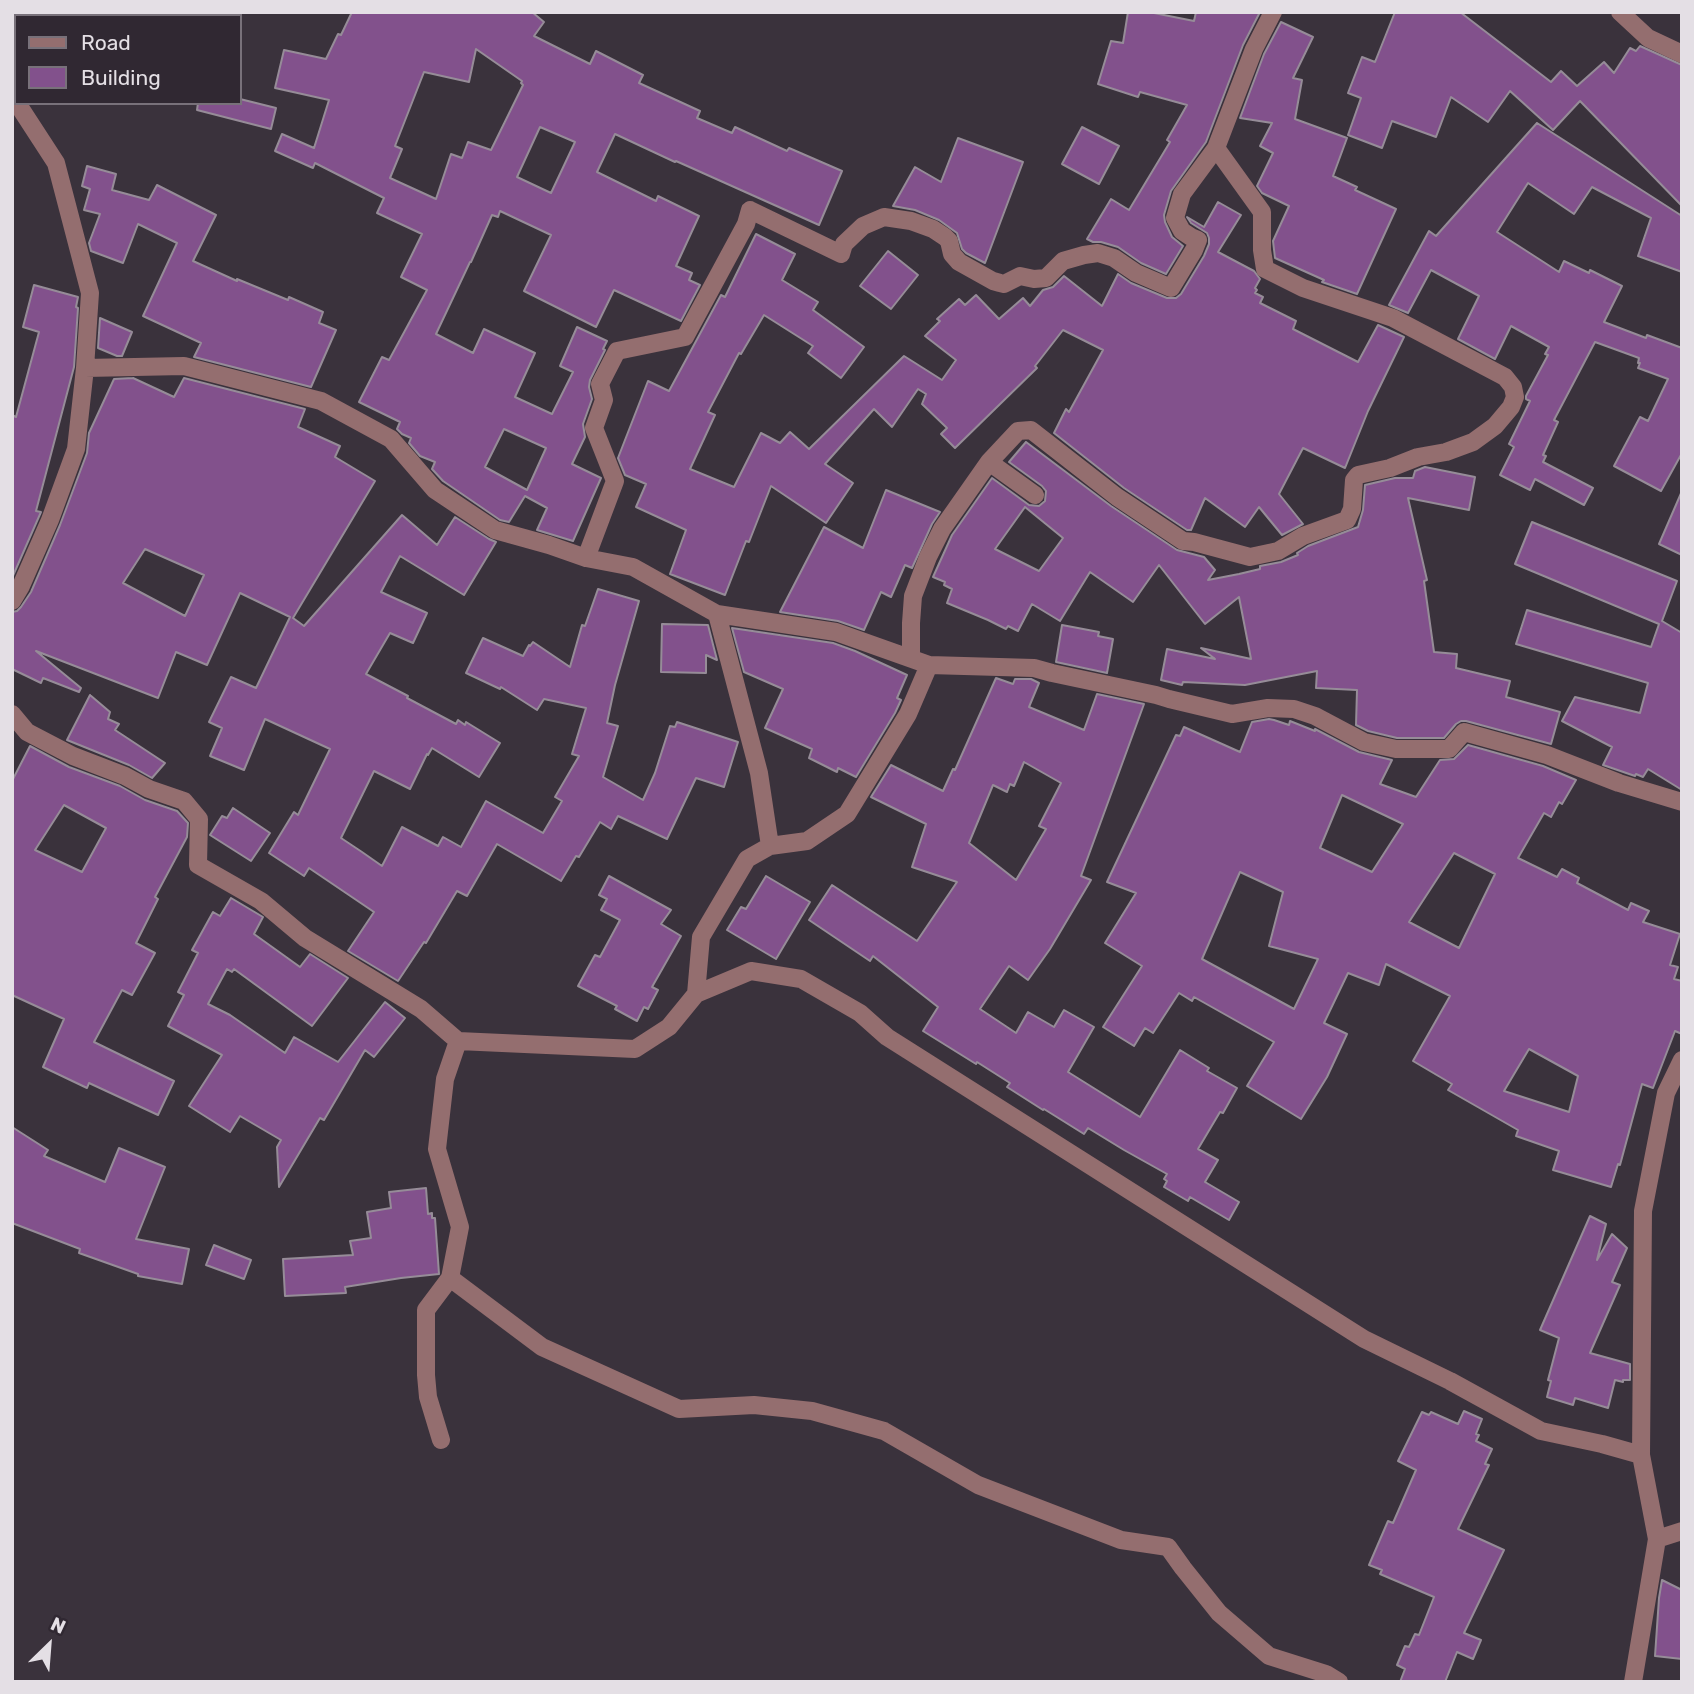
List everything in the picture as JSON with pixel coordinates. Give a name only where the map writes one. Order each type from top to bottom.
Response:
[{"type":"street","points":[[586,558],[615,481],[594,428],[604,400],[600,384],[617,351],[685,337],[746,224],[750,210],[841,254],[844,244],[863,226],[884,217],[911,221],[933,229],[949,241],[952,254],[959,262],[993,281],[1004,284],[1020,276],[1046,278],[1063,261],[1098,253],[1114,258],[1136,273],[1171,288],[1198,240],[1182,231],[1175,218],[1182,194],[1216,148],[1254,49],[1273,12]]},
{"type":"street","points":[[1620,12],[1648,38],[1682,54]]},
{"type":"street","points":[[12,601],[50,520],[76,449],[90,293],[56,163],[18,105]]},
{"type":"street","points":[[911,658],[913,596],[928,556],[942,530],[989,462],[1017,431],[1031,430],[1118,497],[1183,541],[1250,557],[1278,551],[1303,536],[1347,520],[1352,509],[1354,480],[1358,475],[1390,468],[1418,457],[1446,452],[1473,442],[1495,426],[1511,407],[1515,397],[1513,387],[1505,377],[1393,318],[1303,288],[1265,269],[1262,212],[1216,148]]},
{"type":"street","points":[[85,368],[184,366],[321,401],[391,439],[435,490],[495,530],[586,558],[633,567],[717,614],[836,632],[929,665],[1034,668],[1232,714],[1268,708],[1294,709],[1315,716],[1364,742],[1396,749],[1449,749],[1464,732],[1547,755],[1619,783],[1682,802]]},
{"type":"street","points":[[989,462],[1035,495]]},
{"type":"street","points":[[717,614],[759,773],[770,846]]},
{"type":"street","points":[[696,994],[701,937],[747,859],[770,846],[807,841],[847,814],[908,714],[929,665]]},
{"type":"street","points":[[12,714],[27,732],[73,756],[184,801],[199,819],[198,864],[261,901],[305,938],[421,1009],[458,1041],[635,1049],[669,1027],[696,994],[751,971],[801,979],[860,1013],[887,1037],[1364,1339],[1450,1381],[1541,1431],[1641,1455]]},
{"type":"street","points":[[441,1440],[428,1397],[426,1310],[450,1278],[460,1227],[437,1149],[445,1079],[458,1041]]},
{"type":"street","points":[[1633,1682],[1657,1539],[1641,1455],[1643,1211],[1682,1060]]},
{"type":"street","points":[[450,1278],[542,1347],[679,1409],[754,1405],[812,1410],[884,1431],[978,1485],[1121,1540],[1168,1547],[1219,1613],[1269,1656],[1326,1674],[1339,1682]]},
{"type":"street","points":[[1657,1539],[1682,1531]]},
{"type":"building","points":[[352,12],[532,12],[544,22],[534,36],[590,64],[596,51],[643,75],[639,83],[700,111],[697,118],[732,133],[735,127],[787,151],[789,148],[842,171],[819,225],[615,134],[597,172],[656,201],[658,196],[699,216],[676,266],[692,273],[689,280],[700,285],[681,321],[614,290],[596,327],[524,291],[551,235],[500,211],[498,217],[492,215],[436,334],[473,353],[484,329],[535,353],[515,397],[552,414],[573,372],[560,366],[577,327],[607,341],[590,380],[592,399],[583,424],[585,437],[572,464],[601,478],[573,541],[537,530],[547,508],[525,496],[509,522],[500,520],[443,481],[432,469],[435,462],[420,456],[409,443],[411,438],[397,429],[400,422],[359,402],[382,357],[389,360],[427,290],[401,277],[422,234],[377,213],[384,198],[315,163],[313,168],[275,151],[282,134],[314,148],[329,100],[275,88],[284,50],[326,59],[338,34],[341,35]],"holes":[[[476,49],[522,81],[523,85],[491,150],[468,142],[462,158],[451,154],[436,199],[390,178],[402,149],[395,146],[424,72],[469,82]],[[540,127],[575,142],[551,193],[517,177]],[[504,429],[546,448],[527,490],[485,467]]]},
{"type":"building","points":[[1128,12],[1149,12],[1194,21],[1196,12],[1260,12],[1243,45],[1206,142],[1171,191],[1164,215],[1165,222],[1172,237],[1183,246],[1166,274],[1141,263],[1118,247],[1087,239],[1111,199],[1129,210],[1170,142],[1167,140],[1187,105],[1140,92],[1138,97],[1098,84],[1111,41],[1123,43]]},
{"type":"building","points":[[1395,12],[1460,12],[1551,82],[1561,71],[1577,86],[1604,62],[1614,73],[1630,48],[1636,51],[1640,46],[1682,65],[1682,206],[1580,101],[1553,130],[1510,91],[1488,122],[1451,97],[1436,137],[1392,121],[1382,148],[1348,135],[1361,98],[1348,93],[1362,57],[1375,62]]},
{"type":"building","points":[[1281,22],[1313,37],[1293,78],[1302,80],[1295,119],[1347,138],[1333,176],[1357,187],[1355,190],[1396,209],[1357,294],[1322,282],[1324,280],[1275,258],[1273,241],[1289,206],[1262,193],[1257,186],[1273,153],[1260,146],[1272,123],[1240,118],[1264,54]]},
{"type":"building","points":[[242,100],[276,108],[271,129],[197,110],[198,105],[242,105]]},
{"type":"building","points":[[1537,123],[1682,216],[1682,272],[1638,256],[1651,218],[1592,187],[1574,214],[1528,183],[1497,232],[1559,272],[1564,261],[1622,286],[1604,322],[1682,348],[1682,453],[1661,491],[1614,466],[1640,417],[1648,421],[1668,379],[1638,368],[1639,358],[1595,342],[1554,420],[1558,422],[1543,455],[1546,456],[1543,462],[1593,488],[1584,505],[1535,479],[1530,490],[1500,475],[1514,447],[1509,444],[1530,401],[1526,396],[1548,355],[1545,354],[1549,347],[1511,326],[1495,359],[1458,339],[1479,296],[1431,270],[1408,313],[1389,305],[1429,231],[1436,236]]},
{"type":"building","points":[[1082,127],[1119,146],[1099,184],[1062,164]]},
{"type":"building","points":[[958,138],[1023,162],[985,263],[966,253],[957,233],[939,220],[915,210],[893,206],[915,167],[941,182]]},
{"type":"building","points":[[87,166],[116,174],[112,190],[149,200],[157,185],[216,215],[193,261],[237,281],[288,300],[289,297],[323,312],[319,323],[336,330],[311,387],[194,357],[201,343],[143,316],[177,243],[138,224],[123,263],[91,251],[89,243],[100,214],[84,210],[90,189],[82,186]]},
{"type":"building","points":[[1218,202],[1241,215],[1218,252],[1254,271],[1260,279],[1255,293],[1263,297],[1260,303],[1296,321],[1293,329],[1358,362],[1378,325],[1404,337],[1368,411],[1345,468],[1303,448],[1279,494],[1303,524],[1282,535],[1259,507],[1245,527],[1205,498],[1191,530],[1187,530],[1124,488],[1054,433],[1066,409],[1069,412],[1103,350],[1063,330],[1035,366],[1037,368],[955,448],[941,434],[947,428],[922,404],[926,394],[918,389],[892,427],[874,409],[825,464],[853,483],[826,523],[771,486],[725,595],[670,574],[686,530],[636,507],[646,484],[625,475],[618,458],[648,381],[669,391],[721,295],[725,297],[756,234],[795,254],[782,280],[818,302],[813,310],[864,347],[841,378],[808,353],[813,346],[764,315],[741,354],[739,353],[708,412],[715,415],[690,469],[734,487],[761,433],[780,443],[790,432],[809,449],[904,356],[942,380],[956,360],[925,336],[940,321],[937,319],[959,299],[965,305],[976,295],[999,319],[1023,298],[1030,306],[1043,290],[1053,287],[1064,276],[1102,306],[1118,274],[1131,283],[1167,298],[1176,298],[1181,294],[1209,244],[1207,233],[1191,223],[1187,217],[1204,227]]},
{"type":"building","points":[[888,251],[918,275],[891,309],[860,286]]},
{"type":"building","points":[[34,285],[78,297],[74,367],[36,511],[41,512],[12,578],[12,415],[16,417],[39,332],[23,327]]},
{"type":"building","points":[[100,318],[132,332],[122,356],[98,348]]},
{"type":"building","points":[[133,378],[174,397],[184,378],[305,409],[298,427],[340,446],[335,457],[375,481],[293,618],[304,626],[402,515],[437,545],[455,517],[496,542],[464,595],[400,556],[381,592],[427,613],[413,643],[390,633],[366,674],[456,724],[458,720],[465,725],[466,722],[500,743],[479,777],[432,748],[410,789],[374,771],[341,838],[382,866],[402,827],[438,846],[443,837],[461,847],[486,801],[543,833],[562,801],[555,797],[579,756],[572,754],[586,708],[544,699],[537,710],[501,687],[500,689],[466,673],[483,638],[523,656],[533,642],[570,667],[582,625],[585,626],[598,589],[639,601],[607,723],[618,726],[603,777],[643,800],[670,726],[675,727],[677,722],[738,742],[724,787],[696,778],[667,839],[618,816],[611,829],[600,822],[561,881],[497,844],[467,896],[457,891],[426,943],[424,942],[398,981],[348,951],[374,912],[309,868],[304,876],[269,853],[294,812],[298,815],[330,749],[265,719],[244,770],[210,756],[222,728],[209,722],[231,677],[256,688],[290,617],[240,593],[207,665],[176,652],[158,698],[36,651],[81,688],[79,692],[43,678],[41,683],[12,669],[12,612],[21,607],[31,592],[87,453],[89,433],[114,379]],"holes":[[[145,549],[204,575],[185,616],[123,583]]]},
{"type":"building","points":[[1026,442],[1111,506],[1177,550],[1204,557],[1215,570],[1208,580],[1281,562],[1298,555],[1297,553],[1308,546],[1358,527],[1363,510],[1365,485],[1395,478],[1413,478],[1415,471],[1425,467],[1475,477],[1469,510],[1408,498],[1427,580],[1424,581],[1434,652],[1457,654],[1456,668],[1510,681],[1506,697],[1560,712],[1551,744],[1466,721],[1456,724],[1444,738],[1397,738],[1368,731],[1356,725],[1357,690],[1316,688],[1317,671],[1245,685],[1183,682],[1182,685],[1161,680],[1167,649],[1215,659],[1201,648],[1251,659],[1239,597],[1205,624],[1159,565],[1133,602],[1090,572],[1060,621],[1032,604],[1018,631],[1008,626],[1006,629],[947,603],[952,589],[944,585],[945,582],[933,577],[952,535],[992,478],[1029,505],[1039,506],[1045,501],[1046,491],[1042,486],[1009,462]],"holes":[[[1025,507],[1063,538],[1039,571],[995,549]]]},
{"type":"building","points":[[886,490],[940,512],[912,568],[905,565],[891,597],[881,592],[864,630],[838,621],[780,612],[824,527],[863,548]]},
{"type":"building","points":[[1682,491],[1682,555],[1659,544]]},
{"type":"building","points":[[1532,522],[1677,581],[1662,621],[1682,633],[1682,790],[1648,769],[1643,777],[1603,765],[1612,747],[1562,721],[1575,697],[1640,713],[1648,683],[1516,644],[1527,610],[1651,647],[1659,624],[1515,564]]},
{"type":"building","points":[[662,624],[708,625],[717,660],[706,655],[706,673],[661,672]]},
{"type":"building","points":[[1062,625],[1099,632],[1098,636],[1113,639],[1107,673],[1056,662]]},
{"type":"building","points":[[732,628],[833,643],[907,675],[897,698],[901,700],[895,713],[856,777],[838,768],[837,772],[809,758],[812,749],[765,728],[783,689],[744,672]]},
{"type":"building","points":[[996,678],[1013,684],[1015,679],[1031,679],[1039,683],[1029,707],[1084,730],[1097,694],[1144,704],[1081,876],[1091,880],[1028,980],[1009,966],[980,1009],[1016,1033],[1028,1012],[1054,1027],[1064,1010],[1094,1027],[1068,1072],[1140,1117],[1180,1050],[1209,1068],[1207,1071],[1237,1088],[1198,1149],[1218,1160],[1205,1182],[1239,1202],[1229,1220],[1190,1197],[1188,1201],[1164,1187],[1167,1174],[1088,1128],[1084,1134],[1043,1110],[1007,1087],[1010,1083],[923,1031],[938,1007],[873,956],[870,961],[809,920],[832,885],[917,941],[957,882],[912,867],[926,824],[871,797],[891,765],[943,791],[953,769],[955,770]],"holes":[[[1024,762],[1061,783],[1039,826],[1046,829],[1016,880],[969,843],[993,785],[1007,792],[1010,784],[1014,786]]]},
{"type":"building","points":[[90,695],[110,712],[108,719],[119,724],[115,730],[165,763],[152,778],[129,765],[67,740]]},
{"type":"building","points":[[1269,719],[1289,725],[1290,721],[1315,729],[1359,752],[1392,760],[1380,784],[1416,797],[1440,760],[1454,759],[1468,745],[1543,766],[1576,780],[1551,817],[1544,813],[1518,858],[1557,877],[1562,869],[1579,878],[1577,883],[1628,910],[1631,903],[1649,911],[1643,922],[1680,934],[1670,965],[1678,967],[1674,979],[1682,981],[1682,1034],[1675,1031],[1653,1088],[1642,1084],[1620,1165],[1618,1164],[1611,1187],[1553,1170],[1559,1151],[1516,1136],[1518,1130],[1448,1090],[1452,1084],[1413,1061],[1450,996],[1386,964],[1379,985],[1348,973],[1324,1023],[1347,1034],[1327,1077],[1301,1119],[1247,1086],[1274,1042],[1194,997],[1192,1001],[1179,993],[1153,1033],[1145,1028],[1134,1046],[1103,1027],[1142,966],[1105,943],[1136,893],[1107,882],[1176,735],[1180,736],[1184,727],[1240,752],[1252,722]],"holes":[[[1342,795],[1403,824],[1372,872],[1320,848]],[[1454,853],[1495,874],[1459,948],[1409,922]],[[1240,872],[1283,892],[1269,946],[1318,959],[1294,1009],[1202,959]],[[1529,1049],[1578,1076],[1569,1112],[1504,1091]]]},
{"type":"building","points":[[30,746],[69,767],[177,811],[188,823],[187,837],[155,897],[158,899],[136,943],[155,953],[132,995],[122,990],[94,1042],[174,1081],[158,1115],[89,1083],[87,1088],[43,1067],[64,1019],[12,995],[12,781]],"holes":[[[64,805],[106,828],[82,872],[35,850]]]},
{"type":"building","points":[[233,808],[270,833],[251,861],[210,835],[222,816],[227,818]]},
{"type":"building","points":[[609,876],[671,910],[661,924],[681,936],[652,987],[658,990],[648,1009],[644,1007],[637,1021],[615,1009],[617,1006],[578,986],[595,955],[600,957],[620,920],[601,910],[607,899],[599,895]]},
{"type":"building","points":[[766,876],[810,902],[776,959],[727,930],[741,907],[746,909]]},
{"type":"building","points":[[231,898],[263,917],[254,934],[300,967],[310,954],[348,978],[312,1026],[234,969],[232,972],[227,969],[208,1004],[230,1015],[285,1053],[294,1037],[338,1062],[385,1002],[405,1018],[374,1057],[365,1050],[324,1120],[320,1118],[279,1187],[277,1147],[281,1140],[240,1116],[230,1132],[189,1106],[222,1055],[168,1026],[184,995],[178,992],[198,953],[192,950],[213,912],[220,916]]},
{"type":"building","points":[[12,1127],[48,1150],[44,1156],[105,1182],[119,1148],[165,1167],[136,1239],[189,1249],[182,1284],[138,1276],[79,1253],[80,1249],[12,1223]]},
{"type":"building","points":[[426,1188],[428,1214],[432,1213],[432,1218],[435,1218],[439,1274],[345,1287],[346,1293],[285,1296],[283,1259],[353,1255],[350,1241],[371,1238],[367,1212],[391,1208],[389,1192]]},
{"type":"building","points":[[1590,1216],[1606,1224],[1597,1260],[1612,1234],[1627,1248],[1612,1282],[1620,1285],[1590,1353],[1630,1364],[1630,1380],[1615,1380],[1608,1408],[1575,1398],[1573,1405],[1547,1397],[1551,1381],[1548,1380],[1559,1338],[1540,1330]]},
{"type":"building","points":[[214,1245],[251,1260],[244,1279],[206,1265]]},
{"type":"building","points":[[1464,1411],[1482,1419],[1476,1441],[1492,1449],[1485,1464],[1489,1465],[1458,1529],[1504,1550],[1464,1633],[1481,1640],[1473,1659],[1457,1652],[1445,1682],[1400,1682],[1405,1669],[1397,1665],[1405,1646],[1409,1647],[1415,1634],[1419,1635],[1434,1597],[1380,1574],[1382,1570],[1369,1565],[1388,1521],[1393,1523],[1416,1470],[1398,1461],[1422,1412],[1429,1415],[1431,1412],[1458,1424]]},
{"type":"building","points":[[1662,1580],[1682,1590],[1682,1659],[1655,1656]]}]
